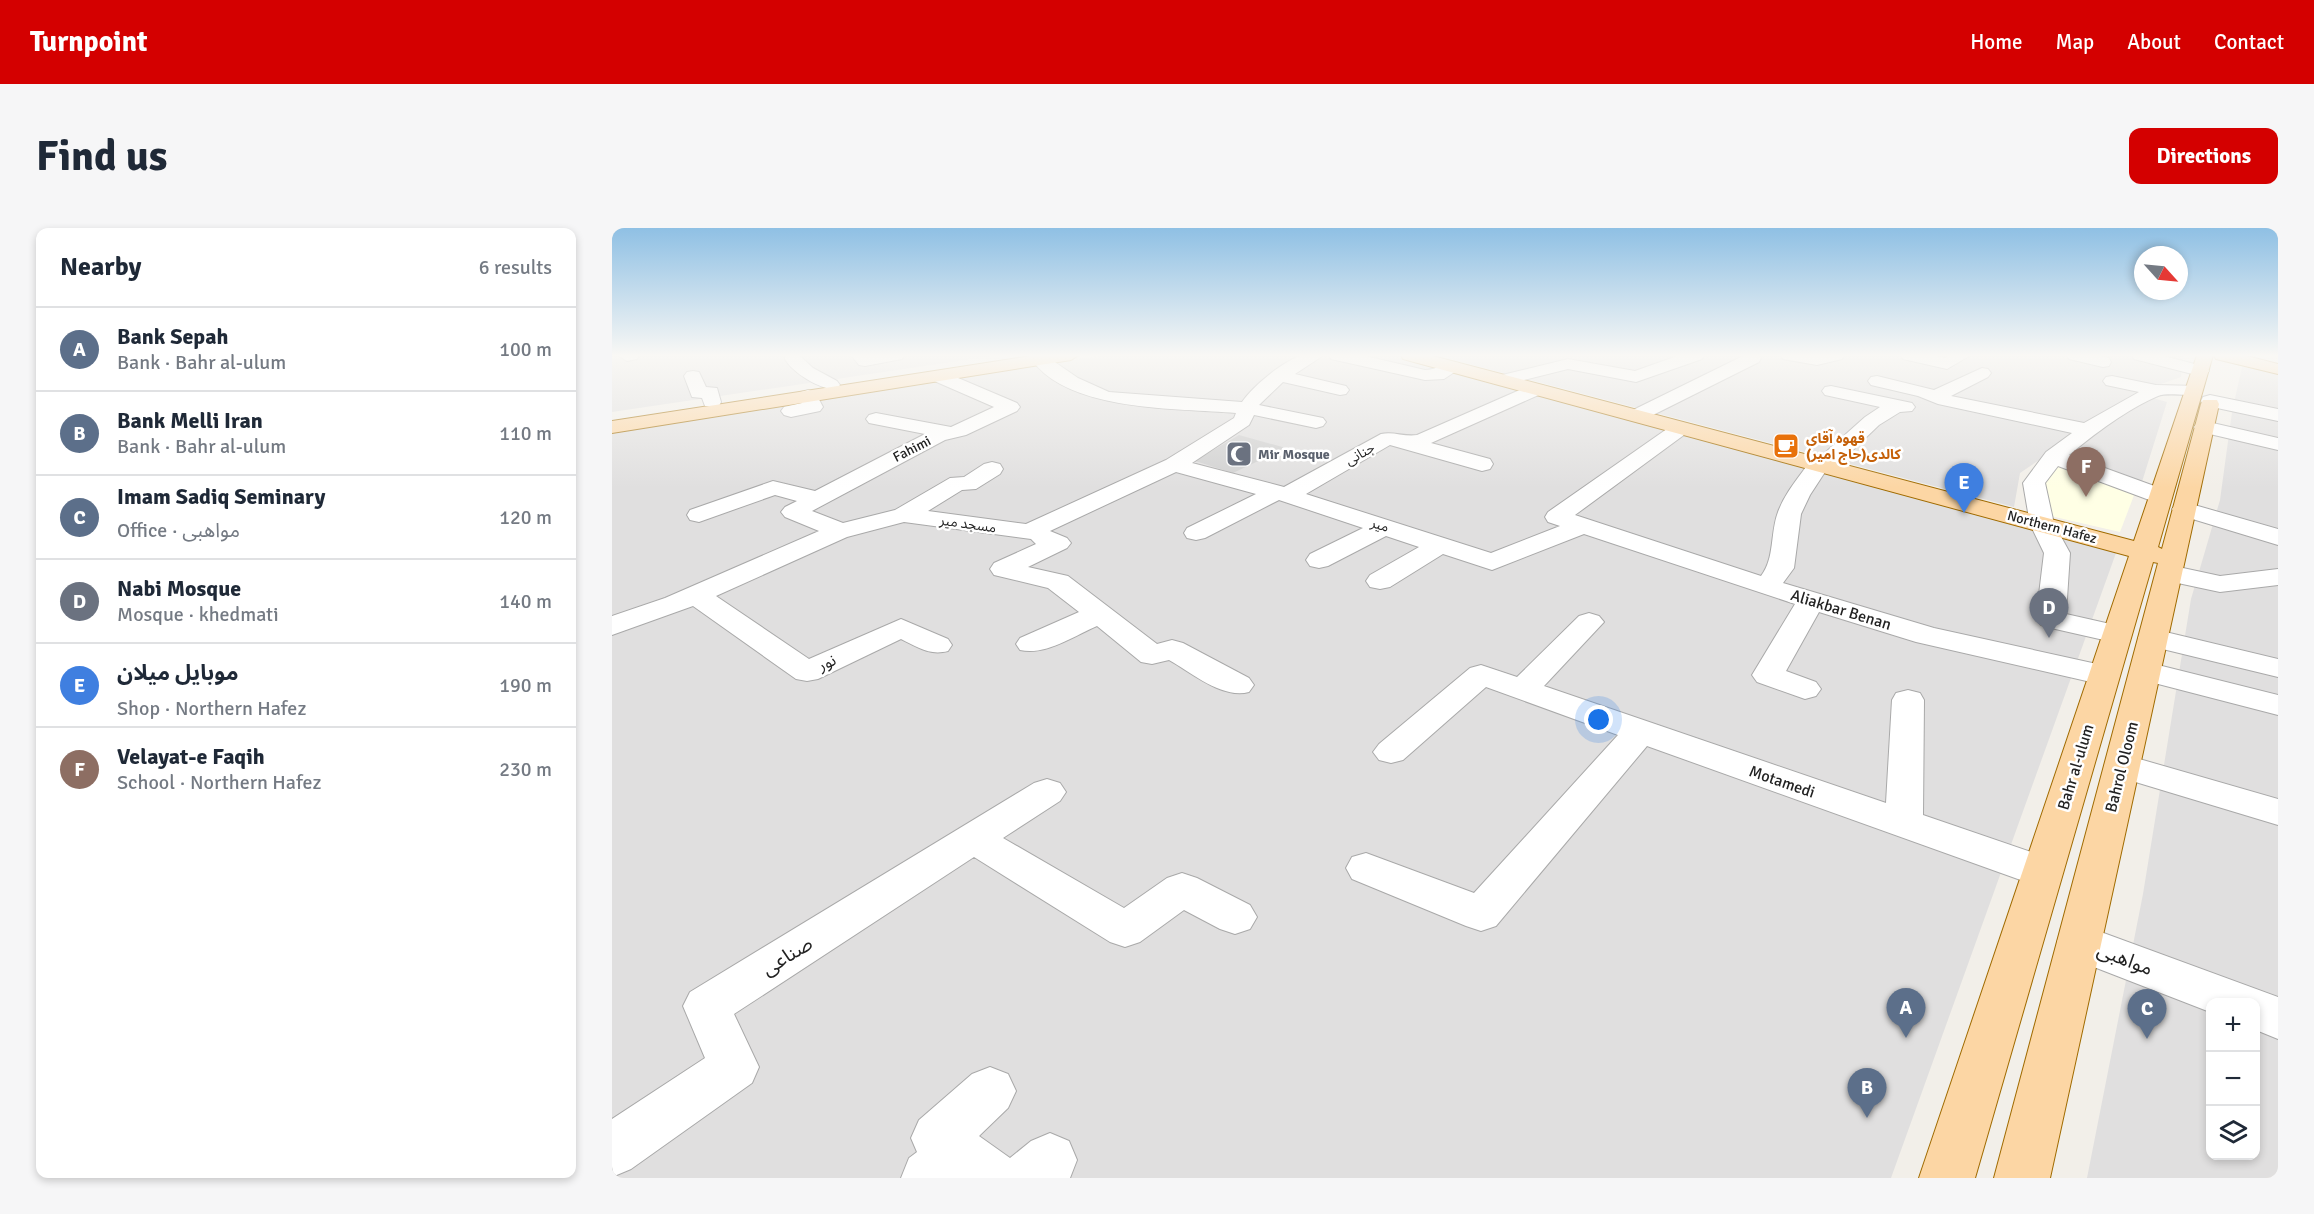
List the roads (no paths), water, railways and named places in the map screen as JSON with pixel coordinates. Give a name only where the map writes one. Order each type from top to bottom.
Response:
[{"type":"main road","points":[[612,417],[738,399]]},
{"type":"main road","points":[[612,422],[763,399]]},
{"type":"main road","points":[[612,427],[771,399]]},
{"type":"main road","name":"Northern Hafez","points":[[1575,399],[2042,524],[2161,561]]},
{"type":"main road","name":"Bahr al-ulum","points":[[1947,1178],[2117,634],[2161,561],[2172,502],[2202,399]]},
{"type":"main road","name":"Bahrol Oloom","points":[[2022,1178],[2150,654],[2161,561]]},
{"type":"street","points":[[791,411],[813,407],[816,399]]},
{"type":"street","name":"Fahimi","points":[[840,531],[793,512],[945,433],[959,431],[1010,406],[991,399]]},
{"type":"street","points":[[1137,399],[1246,408],[1316,422]]},
{"type":"street","points":[[1029,532],[1174,465],[1242,421],[1252,399]]},
{"type":"street","name":"جنانی","points":[[1196,533],[1282,494],[1388,438],[1406,443],[1422,440],[1514,399]]},
{"type":"street","points":[[1636,416],[1670,399]]},
{"type":"street","points":[[1867,399],[1986,424]]},
{"type":"street","points":[[1951,399],[2087,430]]},
{"type":"street","points":[[2117,634],[2051,619],[2057,554],[2042,524],[2034,483],[2054,457],[2087,430],[2140,399]]},
{"type":"street","points":[[2230,399],[2278,444]]},
{"type":"street","points":[[2248,399],[2278,415]]},
{"type":"street","points":[[1766,587],[1781,568],[1789,514],[1798,495],[1821,465],[1872,421],[1896,406]]},
{"type":"street","points":[[876,419],[945,433],[981,437]]},
{"type":"street","name":"میر","points":[[1174,465],[1282,494],[1492,562],[1570,521],[1681,428]]},
{"type":"street","points":[[1406,443],[1482,464]]},
{"type":"street","points":[[917,447],[959,452]]},
{"type":"street","points":[[2054,457],[2172,502],[2274,536],[2278,560]]},
{"type":"street","points":[[968,484],[992,469]]},
{"type":"street","points":[[904,515],[958,483],[1005,488]]},
{"type":"street","points":[[699,515],[773,488],[819,498]]},
{"type":"street","name":"مسجد میر","points":[[612,626],[695,595],[840,531],[904,515],[1029,532],[1058,543],[1003,569],[1058,582],[1100,614]]},
{"type":"street","name":"Aliakbar Benan","points":[[1570,521],[1766,587],[1927,636],[2104,675]]},
{"type":"street","points":[[1319,560],[1384,527]]},
{"type":"street","points":[[1380,581],[1440,545]]},
{"type":"street","points":[[2161,561],[2220,584],[2278,577]]},
{"type":"street","name":"نور","points":[[695,595],[807,672],[901,628],[938,645]]},
{"type":"street","points":[[1805,689],[1767,675],[1811,601]]},
{"type":"street","points":[[1031,644],[1100,614],[1152,655],[1172,649],[1238,685]]},
{"type":"street","points":[[1522,690],[1589,622]]},
{"type":"street","points":[[2150,654],[2278,669]]},
{"type":"street","points":[[2150,654],[2277,705]]},
{"type":"street","name":"Motamedi","points":[[1391,752],[1481,675],[2043,872]]},
{"type":"street","points":[[1904,824],[1908,700]]},
{"type":"street","points":[[1366,868],[1482,914],[1640,732]]},
{"type":"street","points":[[2122,766],[2278,812]]},
{"type":"street","name":"صناعی","points":[[612,1150],[734,1067],[707,1006],[1047,792]]},
{"type":"street","points":[[974,838],[1125,930],[1182,889],[1235,917]]},
{"type":"street","name":"مواهبی","points":[[2079,942],[2226,998]]},
{"type":"street","points":[[2260,1011],[2278,1018]]},
{"type":"street","points":[[954,1162],[990,1091]]},
{"type":"place","name":"قهوه آقای کالدی(حاج امیر)","points":[[1786,446]]},
{"type":"place","name":"Mir Mosque","points":[[1239,454]]},
{"type":"place","name":"Velayat-e Faqih","points":[[2086,497]]},
{"type":"place","name":"موبایل میلان","points":[[1964,513]]},
{"type":"place","name":"Nabi Mosque","points":[[2049,638]]},
{"type":"place","name":"Bank Sepah","points":[[1906,1038]]},
{"type":"place","name":"Imam Sadiq Seminary","points":[[2147,1039]]},
{"type":"place","name":"Bank Melli Iran","points":[[1867,1118]]}]
